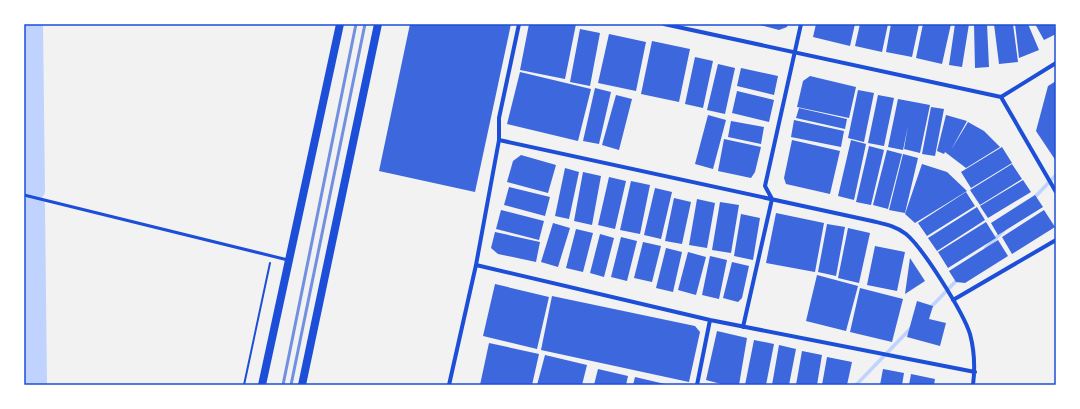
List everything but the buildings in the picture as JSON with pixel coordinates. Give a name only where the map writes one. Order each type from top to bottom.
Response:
[{"type":"main road","points":[[262,385],[340,24]]},
{"type":"main road","points":[[302,385],[378,24]]},
{"type":"street","points":[[449,385],[476,265],[499,140],[500,118],[519,24]]},
{"type":"street","points":[[664,24],[1000,97],[1056,63]]},
{"type":"street","points":[[743,326],[772,199],[765,186],[801,24]]},
{"type":"street","points":[[1000,97],[1056,192]]},
{"type":"street","points":[[499,140],[772,199],[897,228],[915,243],[953,300],[970,334],[975,372],[973,385]]},
{"type":"street","points":[[953,300],[1056,240]]},
{"type":"street","points":[[476,265],[710,320],[975,372]]},
{"type":"street","points":[[697,385],[710,320]]},
{"type":"lane","points":[[24,195],[289,260]]},
{"type":"path","points":[[244,385],[271,256]]},
{"type":"waterway","points":[[32,24],[34,190]]},
{"type":"waterway","points":[[1033,199],[1056,175]]},
{"type":"waterway","points":[[34,205],[36,385]]},
{"type":"waterway","points":[[986,248],[1004,230]]},
{"type":"waterway","points":[[930,308],[959,278]]},
{"type":"waterway","points":[[856,385],[912,327]]},
{"type":"railway","points":[[283,385],[356,24]]},
{"type":"railway","points":[[291,385],[365,24]]}]
